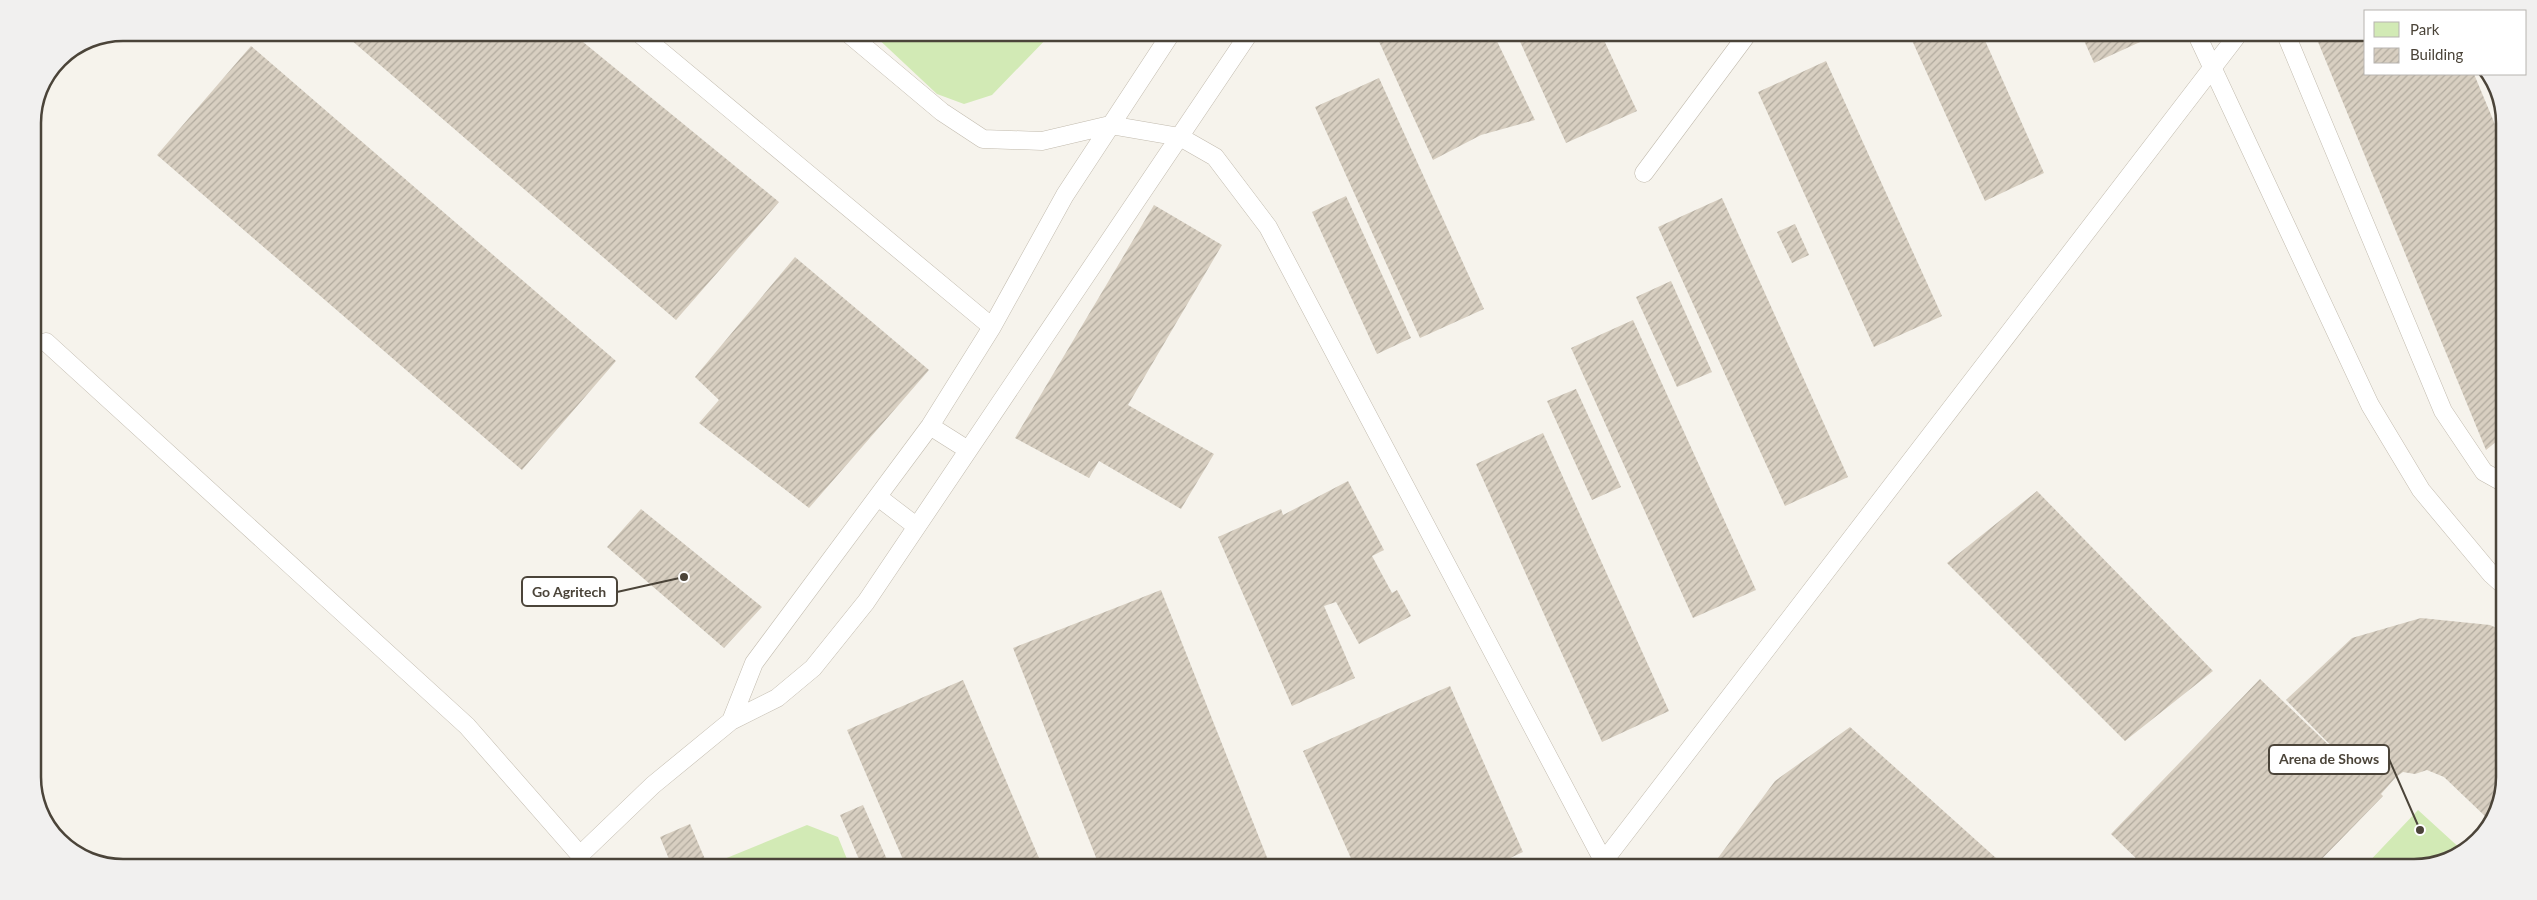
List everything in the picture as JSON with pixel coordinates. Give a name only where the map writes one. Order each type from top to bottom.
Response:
[{"type":"lane","points":[[648,41],[992,327]]},
{"type":"lane","points":[[857,41],[942,112],[983,139],[1042,141],[1110,125],[1180,137],[1215,157],[1268,227],[1600,859]]},
{"type":"lane","points":[[731,721],[754,663],[930,426],[992,327],[1065,195],[1166,41]]},
{"type":"lane","points":[[46,342],[467,726],[582,859],[653,786],[731,721],[777,698],[813,668],[866,602],[1244,41]]},
{"type":"lane","points":[[1644,173],[1742,41]]},
{"type":"lane","points":[[2200,41],[2370,405],[2421,490],[2496,578]]},
{"type":"lane","points":[[1608,859],[2233,41]]},
{"type":"lane","points":[[2288,41],[2442,411],[2484,472],[2496,479]]},
{"type":"lane","points":[[930,426],[968,450]]},
{"type":"lane","points":[[878,497],[916,526]]},
{"type":"green space","points":[[880,41],[1044,41],[992,95],[964,104],[937,94]]},
{"type":"green space","points":[[2418,810],[2457,846],[2435,856],[2425,858],[2372,859]]},
{"type":"green space","points":[[807,825],[838,837],[847,859],[724,859]]},
{"type":"building","points":[[352,41],[582,41],[779,202],[676,320]]},
{"type":"building","points":[[1379,41],[1497,41],[1535,120],[1481,135],[1433,160]]},
{"type":"building","points":[[1520,41],[1604,41],[1637,111],[1566,143]]},
{"type":"building","points":[[1912,41],[1985,41],[2044,173],[1985,201]]},
{"type":"building","points":[[2084,41],[2142,41],[2094,63]]},
{"type":"building","points":[[2318,41],[2364,41],[2364,75],[2474,75],[2496,127],[2496,442],[2486,450]]},
{"type":"building","points":[[251,46],[616,361],[522,470],[157,155]]},
{"type":"building","points":[[1826,61],[1942,316],[1874,347],[1758,92]]},
{"type":"building","points":[[1379,78],[1484,309],[1420,338],[1315,107]]},
{"type":"building","points":[[1346,196],[1411,338],[1377,354],[1312,212]]},
{"type":"building","points":[[1722,198],[1848,477],[1785,506],[1658,227]]},
{"type":"building","points":[[1154,205],[1222,245],[1128,405],[1214,454],[1181,509],[1099,461],[1089,478],[1015,438]]},
{"type":"building","points":[[1795,224],[1809,255],[1792,263],[1777,232]]},
{"type":"building","points":[[795,257],[929,370],[809,508],[699,423],[719,400],[695,377]]},
{"type":"building","points":[[1671,281],[1712,372],[1677,387],[1636,297]]},
{"type":"building","points":[[1633,320],[1756,590],[1693,618],[1571,348]]},
{"type":"building","points":[[1576,389],[1621,487],[1592,500],[1547,401]]},
{"type":"building","points":[[1543,433],[1669,711],[1602,742],[1476,464]]},
{"type":"building","points":[[1348,481],[1384,550],[1372,556],[1392,593],[1397,590],[1411,616],[1359,644],[1336,602],[1324,606],[1355,678],[1292,706],[1218,537],[1281,509],[1283,515]]},
{"type":"building","points":[[2037,491],[2213,671],[2125,741],[1947,563]]},
{"type":"building","points":[[641,509],[762,607],[724,648],[607,547]]},
{"type":"building","points":[[1161,590],[1268,859],[1097,859],[1013,648]]},
{"type":"building","points":[[2421,618],[2490,625],[2496,628],[2496,777],[2495,788],[2486,817],[2444,777],[2427,770],[2415,774],[2403,772],[2396,777],[2381,794],[2383,796],[2322,859],[2137,859],[2111,834],[2260,679],[2365,780],[2286,700],[2352,638]]},
{"type":"building","points":[[963,680],[1039,859],[903,859],[847,730]]},
{"type":"building","points":[[1450,686],[1523,852],[1508,859],[1351,859],[1303,751]]},
{"type":"building","points":[[1850,727],[1997,859],[1717,859],[1775,781]]},
{"type":"building","points":[[863,805],[887,859],[859,859],[840,815]]},
{"type":"building","points":[[690,824],[705,859],[669,859],[660,837]]},
{"type":"place","name":"Go Agritech","points":[[684,577]]},
{"type":"place","name":"Arena de Shows","points":[[2420,830]]}]
